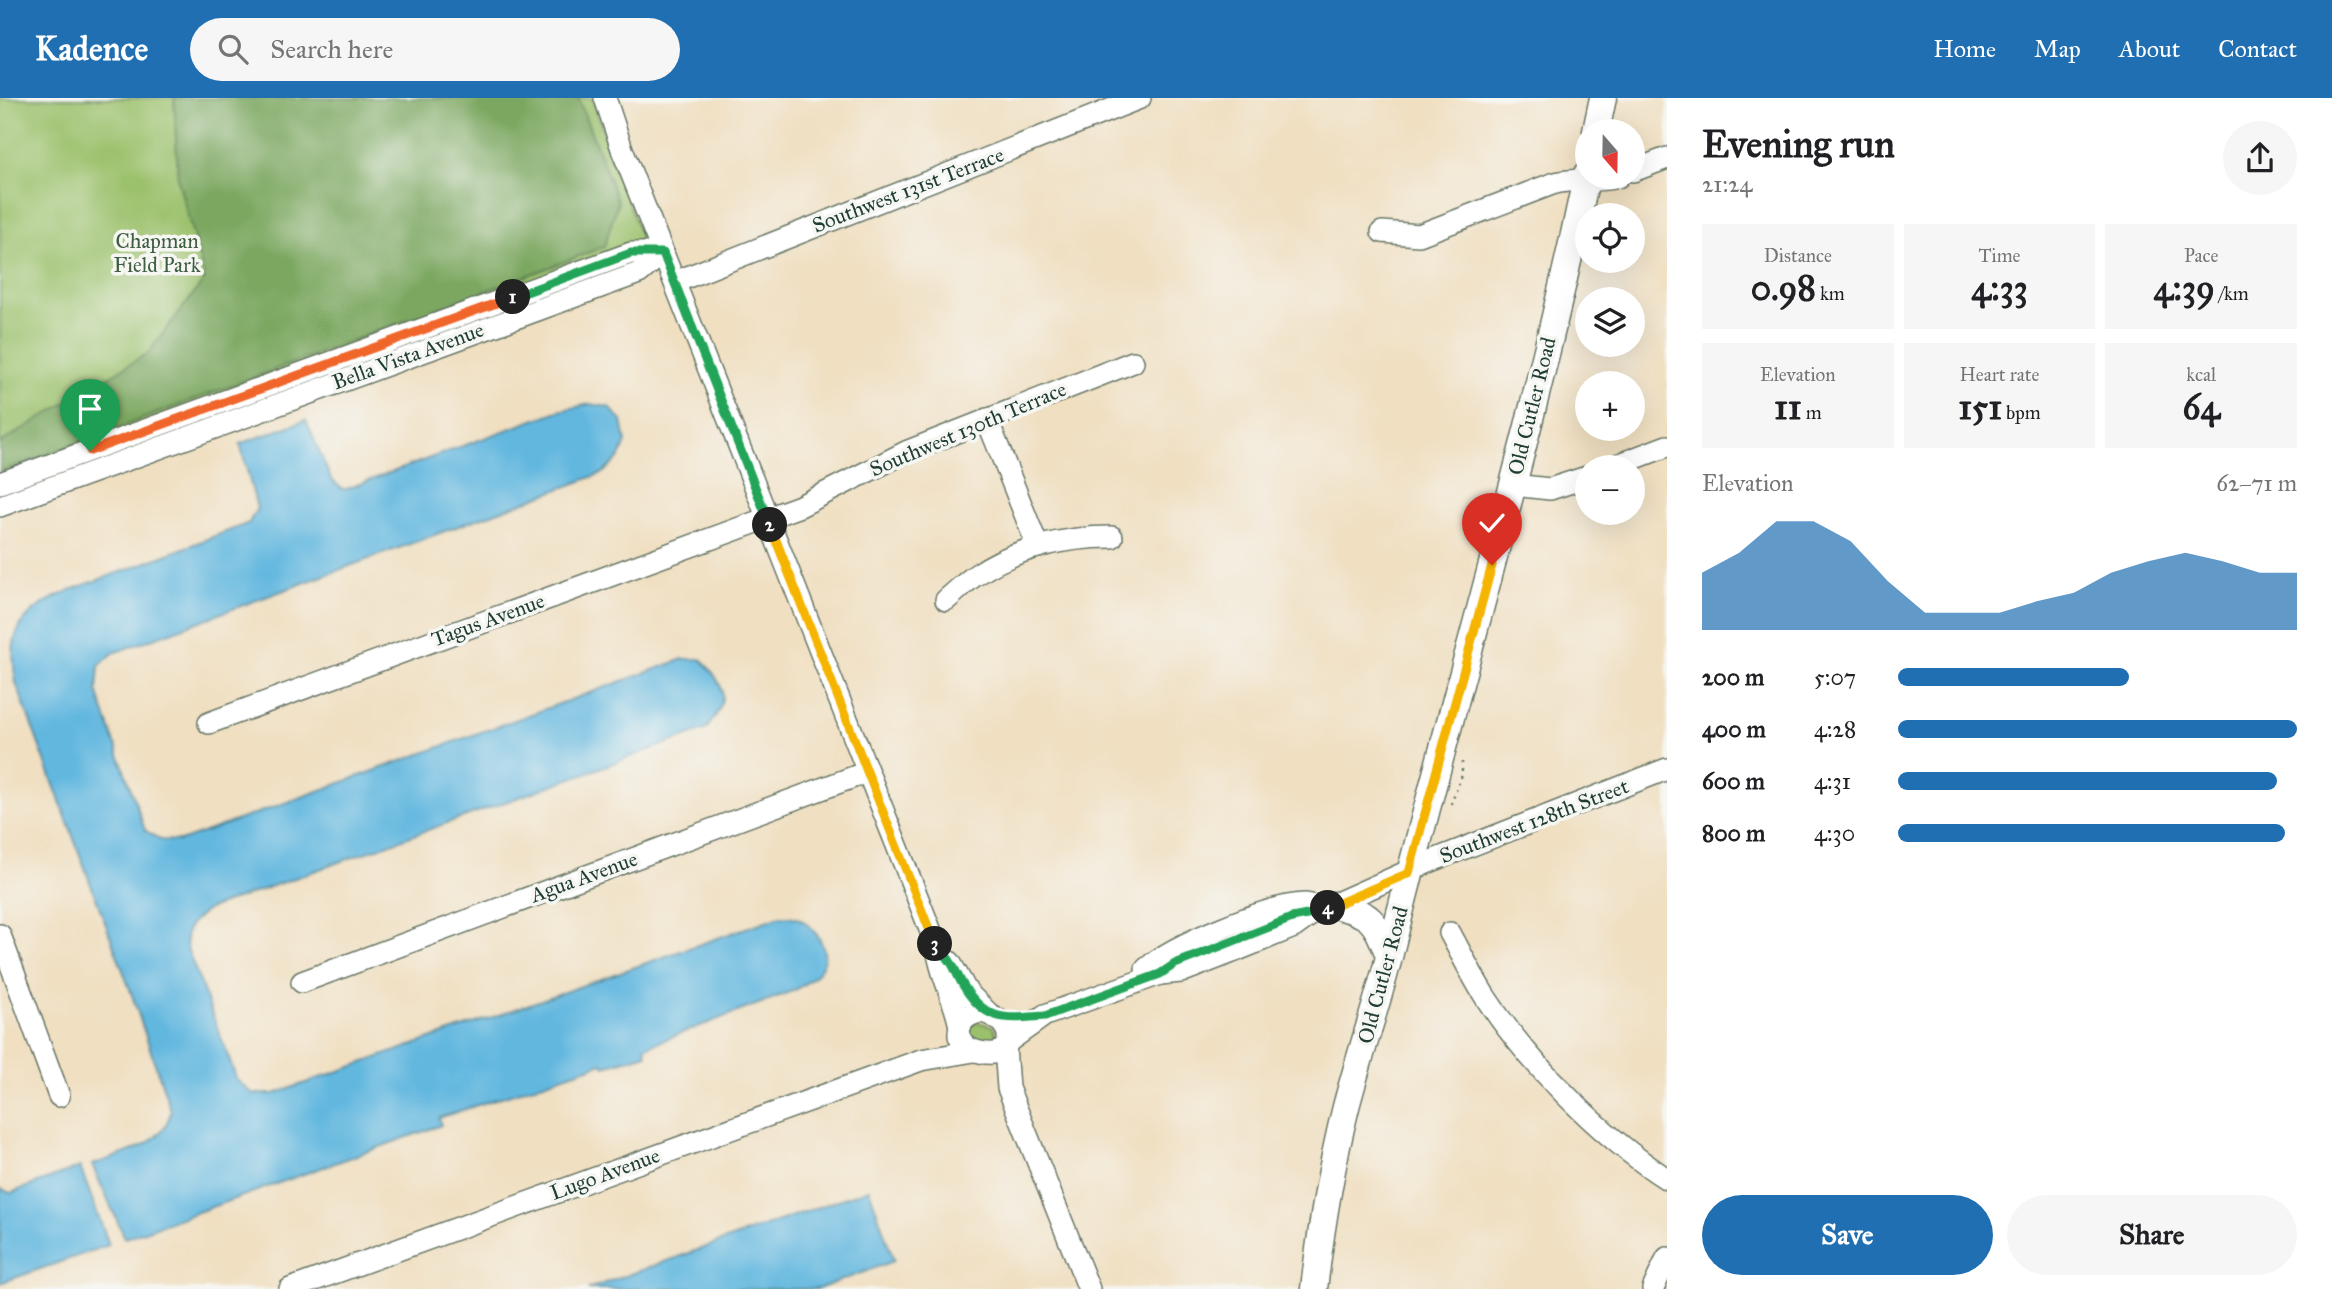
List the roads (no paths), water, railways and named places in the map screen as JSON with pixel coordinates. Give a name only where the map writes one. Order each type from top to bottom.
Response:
[{"type":"main road","points":[[1599,119],[1603,98]]},
{"type":"main road","name":"Old Cutler Road","points":[[1314,1289],[1323,1220],[1347,1105],[1513,485],[1584,189]]},
{"type":"main road","points":[[1324,909],[1357,911],[1369,918],[1380,933],[1389,955]]},
{"type":"street","points":[[605,98],[623,152],[937,947],[939,965],[955,1005],[961,1041],[978,1052],[1009,1088]]},
{"type":"street","name":"Southwest 131st Terrace","points":[[675,282],[1140,98]]},
{"type":"street","points":[[1645,167],[1667,158]]},
{"type":"street","points":[[1381,232],[1419,235],[1552,184],[1575,178]]},
{"type":"street","name":"Bella Vista Avenue","points":[[0,484],[631,253],[663,253]]},
{"type":"street","name":"Bella Vista Avenue","points":[[0,506],[639,272],[663,253]]},
{"type":"street","name":"Southwest 130th Terrace","points":[[767,518],[832,492],[889,459],[1133,362]]},
{"type":"street","points":[[987,419],[1038,547]]},
{"type":"street","points":[[1643,455],[1667,446]]},
{"type":"street","points":[[1513,485],[1549,489],[1575,481]]},
{"type":"street","name":"Tagus Avenue","points":[[209,723],[767,518]]},
{"type":"street","points":[[946,600],[983,570],[1038,547],[1082,537],[1112,537]]},
{"type":"street","name":"Southwest 128th Street","points":[[1007,1044],[1045,1016],[1160,974],[1181,972],[1230,953],[1430,862],[1667,769]]},
{"type":"street","name":"Agua Avenue","points":[[302,982],[866,772]]},
{"type":"street","name":"Southwest 128th Street","points":[[1137,982],[1147,968],[1181,947],[1269,911],[1284,906],[1308,904],[1324,909]]},
{"type":"street","points":[[1450,933],[1488,1001],[1527,1051],[1595,1123],[1627,1152],[1667,1179]]},
{"type":"street","points":[[0,935],[59,1096]]},
{"type":"street","points":[[937,947],[949,960],[967,992],[1007,1029],[1009,1088],[1088,1289]]},
{"type":"street","points":[[921,1060],[959,1029],[970,1014],[981,1012],[992,1015]]},
{"type":"street","name":"Southwest 128th Street","points":[[992,1015],[1045,1016]]},
{"type":"street","points":[[921,1060],[997,1052],[1007,1044]]},
{"type":"street","name":"Lugo Avenue","points":[[290,1289],[921,1060]]},
{"type":"street","points":[[1653,1289],[1667,1258]]},
{"type":"water","points":[[590,404],[609,407],[622,421],[626,442],[620,457],[603,473],[113,653],[99,666],[97,691],[145,830],[161,840],[180,841],[683,659],[701,659],[720,686],[722,702],[705,730],[209,909],[198,917],[188,929],[187,948],[237,1080],[253,1094],[274,1094],[780,916],[791,916],[803,921],[818,936],[824,950],[821,968],[795,990],[645,1047],[647,1054],[605,1066],[603,1063],[439,1118],[441,1125],[125,1238],[92,1165],[151,1141],[167,1123],[171,1111],[132,995],[16,683],[13,650],[19,628],[33,612],[58,596],[249,523],[257,508],[240,444],[306,420],[331,479],[342,489],[346,489],[558,411]]},
{"type":"water","points":[[80,1167],[109,1245],[0,1283],[0,1189],[11,1193]]},
{"type":"water","points":[[869,1189],[894,1261],[818,1289],[588,1289]]},
{"type":"park label","name":"Chapman Field Park","points":[[157,253]]}]
